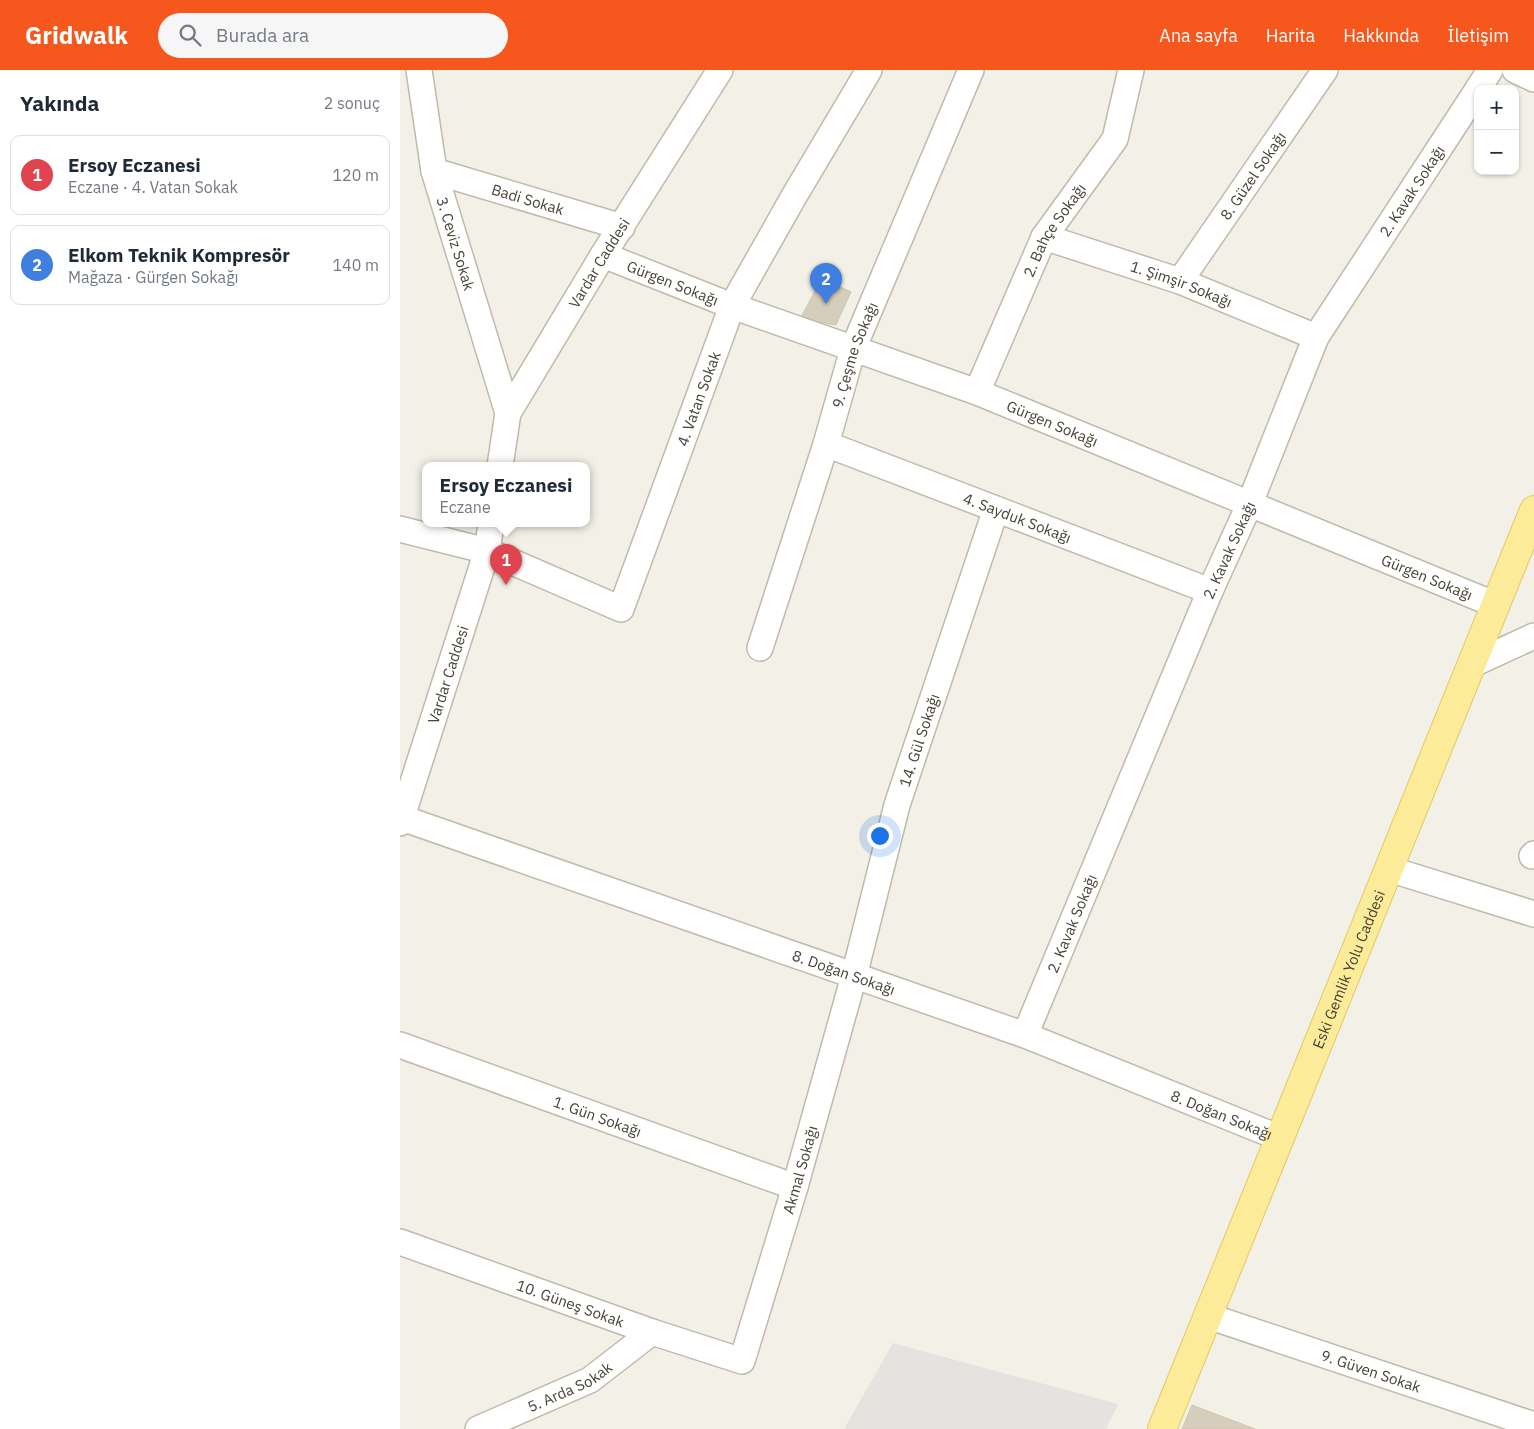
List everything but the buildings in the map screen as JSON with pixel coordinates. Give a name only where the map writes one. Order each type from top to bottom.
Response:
[{"type":"main road","name":"Eski Gemlik Yolu Caddesi","points":[[1162,1429],[1534,510]]},
{"type":"street","name":"3. Ceviz Sokak","points":[[419,70],[434,171],[508,413]]},
{"type":"street","name":"Vardar Caddesi","points":[[501,462],[508,413],[720,70]]},
{"type":"street","name":"4. Vatan Sokak","points":[[487,551],[621,609],[732,306],[869,70]]},
{"type":"street","name":"9. Çeşme Sokağı","points":[[760,648],[826,444],[854,349],[971,70]]},
{"type":"street","name":"2. Bahçe Sokağı","points":[[977,392],[1044,237],[1115,139],[1131,70]]},
{"type":"street","name":"8. Güzel Sokağı","points":[[1180,281],[1325,70]]},
{"type":"street","name":"2. Kavak Sokağı","points":[[1481,85],[1490,70]]},
{"type":"street","points":[[1515,70],[1534,79]]},
{"type":"street","name":"2. Kavak Sokağı","points":[[1025,1035],[1210,591],[1250,503],[1316,337],[1474,95]]},
{"type":"street","name":"Badi Sokak","points":[[434,171],[622,227]]},
{"type":"street","name":"1. Şimşir Sokağı","points":[[1044,237],[1180,281],[1316,337]]},
{"type":"street","name":"Gürgen Sokağı","points":[[604,255],[732,306],[977,392],[1496,605]]},
{"type":"street","name":"4. Sayduk Sokağı","points":[[826,444],[1210,591]]},
{"type":"street","name":"14. Gül Sokağı","points":[[854,976],[897,805],[996,509]]},
{"type":"street","name":"Vardar Caddesi","points":[[401,821],[487,551],[491,527]]},
{"type":"street","points":[[400,529],[487,551]]},
{"type":"street","points":[[1471,665],[1534,636]]},
{"type":"street","name":"8. Doğan Sokağı","points":[[401,821],[1025,1035],[1280,1138]]},
{"type":"street","points":[[1389,869],[1534,914]]},
{"type":"street","name":"Akmal Sokağı","points":[[742,1361],[795,1187],[854,976]]},
{"type":"street","name":"1. Gün Sokağı","points":[[400,1045],[795,1187]]},
{"type":"street","name":"10. Güneş Sokak","points":[[400,1242],[652,1332],[742,1361]]},
{"type":"street","name":"9. Güven Sokak","points":[[1208,1316],[1534,1425]]},
{"type":"street","name":"5. Arda Sokak","points":[[478,1429],[590,1380],[652,1332]]},
{"type":"shaded area","points":[[893,1343],[1118,1404],[1106,1429],[844,1429]]},
{"type":"place","name":"Elkom Teknik Kompresör","points":[[826,304]]},
{"type":"place","name":"Ersoy Eczanesi","points":[[506,585]]}]
